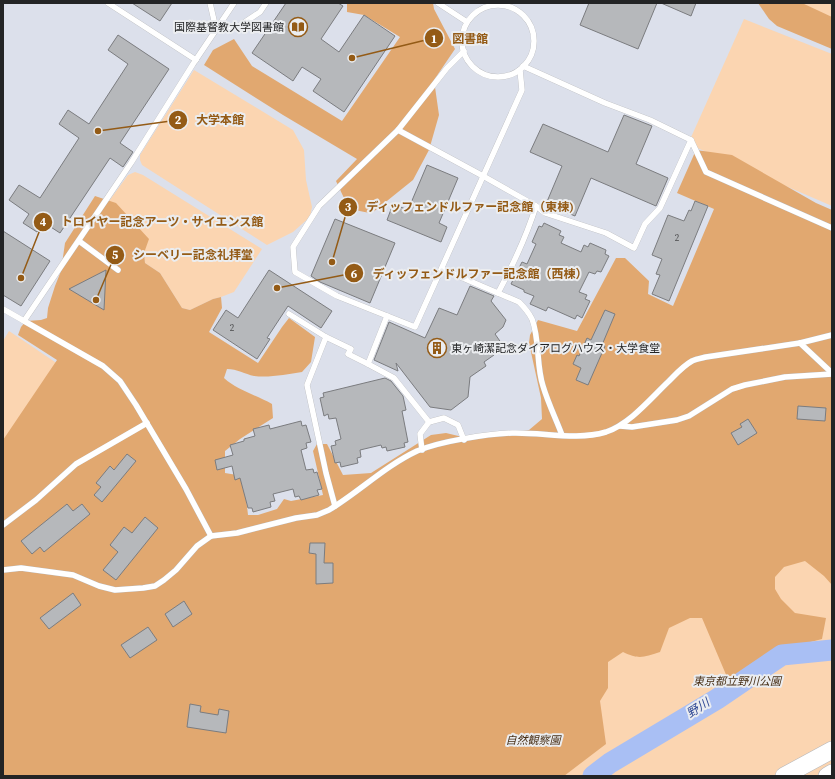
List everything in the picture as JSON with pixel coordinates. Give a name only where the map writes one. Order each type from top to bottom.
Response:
[{"type":"main road","points":[[784,776],[832,750]]},
{"type":"main road","points":[[827,776],[832,773]]},
{"type":"lane","points":[[108,3],[196,60]]},
{"type":"lane","points":[[210,3],[216,29]]},
{"type":"lane","points":[[24,321],[131,163],[234,3]]},
{"type":"lane","points":[[438,3],[467,22]]},
{"type":"lane","points":[[216,29],[239,26],[260,12],[265,4]]},
{"type":"lane","points":[[464,51],[448,68],[398,130],[319,206],[293,247],[295,272],[338,296],[415,327],[522,90],[522,68],[533,51],[534,34],[529,22],[522,13],[512,5],[497,5],[483,8],[475,13],[467,22],[464,30],[462,40],[465,56],[471,65],[479,71],[491,76],[504,76],[522,68],[650,120],[691,140],[706,172],[832,228]]},
{"type":"lane","points":[[398,130],[483,176],[536,206],[545,213],[601,231],[634,248],[645,224],[660,208],[691,140]]},
{"type":"lane","points":[[498,293],[527,234],[536,206]]},
{"type":"lane","points":[[79,241],[118,270]]},
{"type":"lane","points":[[442,269],[519,302],[532,319],[543,386],[562,435]]},
{"type":"lane","points":[[3,309],[103,366],[120,381],[186,489],[211,536]]},
{"type":"lane","points":[[289,314],[326,337],[351,349],[348,354],[394,378],[429,422]]},
{"type":"lane","points":[[368,364],[387,316]]},
{"type":"lane","points":[[3,570],[21,568],[73,575],[99,586],[115,590],[155,586],[176,570],[197,546],[211,536],[237,533],[285,520],[317,515],[329,510],[402,459],[422,450],[464,440],[511,434],[576,436],[605,432],[620,426],[630,418],[678,372],[692,361],[706,356],[800,343],[832,335]]},
{"type":"lane","points":[[326,337],[307,385],[326,473],[335,506]]},
{"type":"lane","points":[[800,343],[832,374]]},
{"type":"lane","points":[[620,426],[632,427],[677,420],[689,416],[732,389],[745,385],[785,377],[832,374]]},
{"type":"lane","points":[[422,450],[420,434],[429,422],[444,418],[458,425],[464,440]]},
{"type":"lane","points":[[3,525],[36,500],[76,464],[147,423]]},
{"type":"shaded area","points":[[3,3],[832,3],[832,540],[3,653]]},
{"type":"green space","points":[[347,3],[433,3],[434,9],[455,49],[434,80],[439,115],[429,150],[413,180],[372,213],[357,210],[348,204],[336,181],[357,159],[283,115],[204,65],[213,50],[234,39],[252,66],[342,121],[400,37],[364,15],[347,12]]},
{"type":"green space","points":[[758,3],[802,3],[832,17],[832,49],[777,26],[769,19]]},
{"type":"green space","points":[[773,3],[832,3],[832,30]]},
{"type":"green space","points":[[744,19],[832,54],[832,206],[688,144]]},
{"type":"green space","points":[[194,70],[293,130],[304,150],[306,180],[312,207],[310,217],[293,232],[267,245],[142,165],[140,155]]},
{"type":"green space","name":"自然観察園","points":[[696,150],[732,155],[816,203],[832,210],[832,585],[824,576],[805,561],[784,567],[775,577],[775,589],[781,599],[795,613],[826,618],[822,639],[784,649],[730,684],[702,618],[690,618],[669,628],[660,652],[638,657],[623,652],[608,662],[608,688],[600,701],[606,744],[564,776],[3,776],[3,440],[57,360],[18,335],[21,327],[26,321],[47,318],[48,308],[61,271],[65,243],[95,196],[116,203],[149,239],[144,253],[145,263],[160,273],[182,308],[190,310],[213,299],[221,297],[222,308],[209,332],[258,363],[289,318],[315,337],[311,362],[302,372],[278,376],[254,376],[227,369],[224,378],[241,389],[272,404],[273,418],[240,439],[225,451],[225,473],[237,475],[244,480],[248,515],[258,515],[277,509],[284,499],[291,501],[323,495],[313,451],[317,444],[327,444],[343,475],[371,473],[431,435],[446,433],[471,439],[529,430],[542,419],[541,398],[529,343],[530,335],[538,320],[577,331],[616,258],[625,258],[649,281],[648,294],[673,306],[714,209],[677,193]]},
{"type":"green space","points":[[135,172],[143,175],[262,249],[234,292],[213,299],[190,310],[182,308],[160,273],[145,263],[144,253],[109,201],[128,175]]},
{"type":"green space","points":[[9,331],[58,364],[3,447],[3,341]]},
{"type":"green space","name":"東京都立野川公園","points":[[792,546],[832,565],[832,776],[372,776]]},
{"type":"building","points":[[132,3],[172,3],[160,21]]},
{"type":"building","points":[[286,3],[338,3],[343,6],[321,39],[339,52],[364,15],[395,36],[344,112],[313,91],[321,79],[302,67],[293,81],[252,53]]},
{"type":"building","points":[[589,3],[657,3],[638,49],[580,25]]},
{"type":"building","points":[[661,3],[696,3],[691,16]]},
{"type":"building","points":[[118,35],[169,69],[120,143],[133,152],[123,167],[110,158],[60,233],[43,222],[37,232],[23,223],[29,214],[9,200],[19,185],[40,198],[79,138],[59,124],[68,110],[89,124],[128,64],[108,50]]},
{"type":"building","points":[[624,115],[652,126],[636,164],[668,178],[656,206],[591,178],[575,216],[546,204],[562,166],[530,152],[543,124],[608,152]]},
{"type":"building","points":[[427,165],[458,178],[439,223],[447,227],[441,242],[387,220],[393,204],[408,210]]},
{"type":"building","points":[[695,201],[708,206],[669,301],[652,294],[660,275],[656,274],[662,259],[652,255],[668,215],[684,221],[689,210],[691,211]]},
{"type":"building","points":[[335,219],[395,243],[370,303],[320,282],[311,276]]},
{"type":"building","points":[[544,223],[561,231],[559,235],[564,237],[561,243],[581,252],[584,245],[588,247],[590,243],[606,250],[605,254],[609,256],[601,272],[597,271],[595,274],[589,272],[579,292],[587,295],[585,299],[590,301],[582,318],[577,315],[575,319],[548,307],[546,311],[530,304],[534,296],[511,284],[522,262],[527,264],[536,244],[532,242],[539,226],[542,227]]},
{"type":"building","points":[[3,231],[50,261],[21,306],[3,295]]},
{"type":"building","points":[[106,270],[104,310],[69,289]]},
{"type":"building","points":[[269,270],[332,311],[321,328],[288,306],[267,338],[270,339],[257,359],[213,330],[226,310],[238,318]]},
{"type":"building","name":"東ヶ崎潔記念ダイアログハウス・大学食堂","points":[[470,286],[494,296],[491,301],[506,320],[503,327],[495,334],[502,344],[491,352],[494,355],[484,362],[486,366],[470,377],[468,397],[451,410],[430,407],[396,363],[398,371],[374,360],[389,322],[425,338],[439,308],[457,315]]},
{"type":"building","points":[[605,310],[615,314],[602,345],[605,346],[588,385],[576,380],[581,368],[573,364],[577,355],[579,356],[587,338],[591,340]]},
{"type":"building","points":[[385,378],[391,381],[403,396],[406,410],[402,411],[408,442],[404,443],[405,447],[387,451],[386,447],[382,448],[381,445],[360,450],[361,457],[357,458],[358,463],[341,467],[340,462],[335,463],[331,446],[336,445],[335,441],[341,439],[336,418],[329,419],[328,414],[324,416],[320,398],[324,397],[323,393]]},
{"type":"building","points":[[798,406],[826,408],[825,421],[797,419]]},
{"type":"building","points":[[748,419],[757,433],[738,445],[731,433],[742,427],[740,424]]},
{"type":"building","points":[[301,421],[302,426],[306,425],[311,442],[306,443],[307,448],[301,450],[306,470],[313,469],[314,473],[317,472],[322,489],[317,490],[319,495],[301,500],[299,496],[295,497],[293,489],[273,494],[275,501],[270,502],[271,507],[253,512],[252,508],[248,508],[240,478],[235,480],[232,466],[217,470],[215,460],[233,455],[230,445],[255,436],[253,429],[269,425],[270,429]]},
{"type":"building","points":[[127,454],[136,461],[102,502],[94,495],[101,487],[96,483],[110,466],[114,470]]},
{"type":"building","points":[[67,504],[73,511],[82,504],[90,514],[44,552],[40,547],[32,554],[21,541]]},
{"type":"building","points":[[145,517],[158,528],[116,580],[103,570],[118,552],[110,545],[124,527],[132,533]]},
{"type":"building","points":[[310,543],[325,543],[324,563],[333,563],[333,583],[316,584],[316,554],[309,553]]},
{"type":"building","points":[[73,593],[81,605],[49,629],[40,618]]},
{"type":"building","points":[[184,601],[192,614],[173,627],[165,614]]},
{"type":"building","points":[[148,627],[157,640],[130,658],[121,645]]},
{"type":"building","points":[[190,704],[201,706],[200,712],[218,715],[219,709],[229,711],[226,733],[187,727]]},
{"type":"waterway","name":"野川","points":[[593,776],[610,763],[717,699],[782,655],[832,650]]},
{"type":"place","name":"国際基督教大学図書館","points":[[298,27]]},
{"type":"place","name":"図書館","points":[[352,58]]},
{"type":"place","name":"大学本館","points":[[98,131]]},
{"type":"place","name":"ディッフェンドルファー記念館（東棟)","points":[[332,262]]},
{"type":"place","name":"トロイヤー記念アーツ・サイエンス館","points":[[21,278]]},
{"type":"place","name":"ディッフェンドルファー記念館（西棟）","points":[[277,288]]},
{"type":"place","name":"シーベリー記念礼拝堂","points":[[96,300]]},
{"type":"place","name":"東ヶ崎潔記念ダイアログハウス・大学食堂","points":[[437,348]]}]
